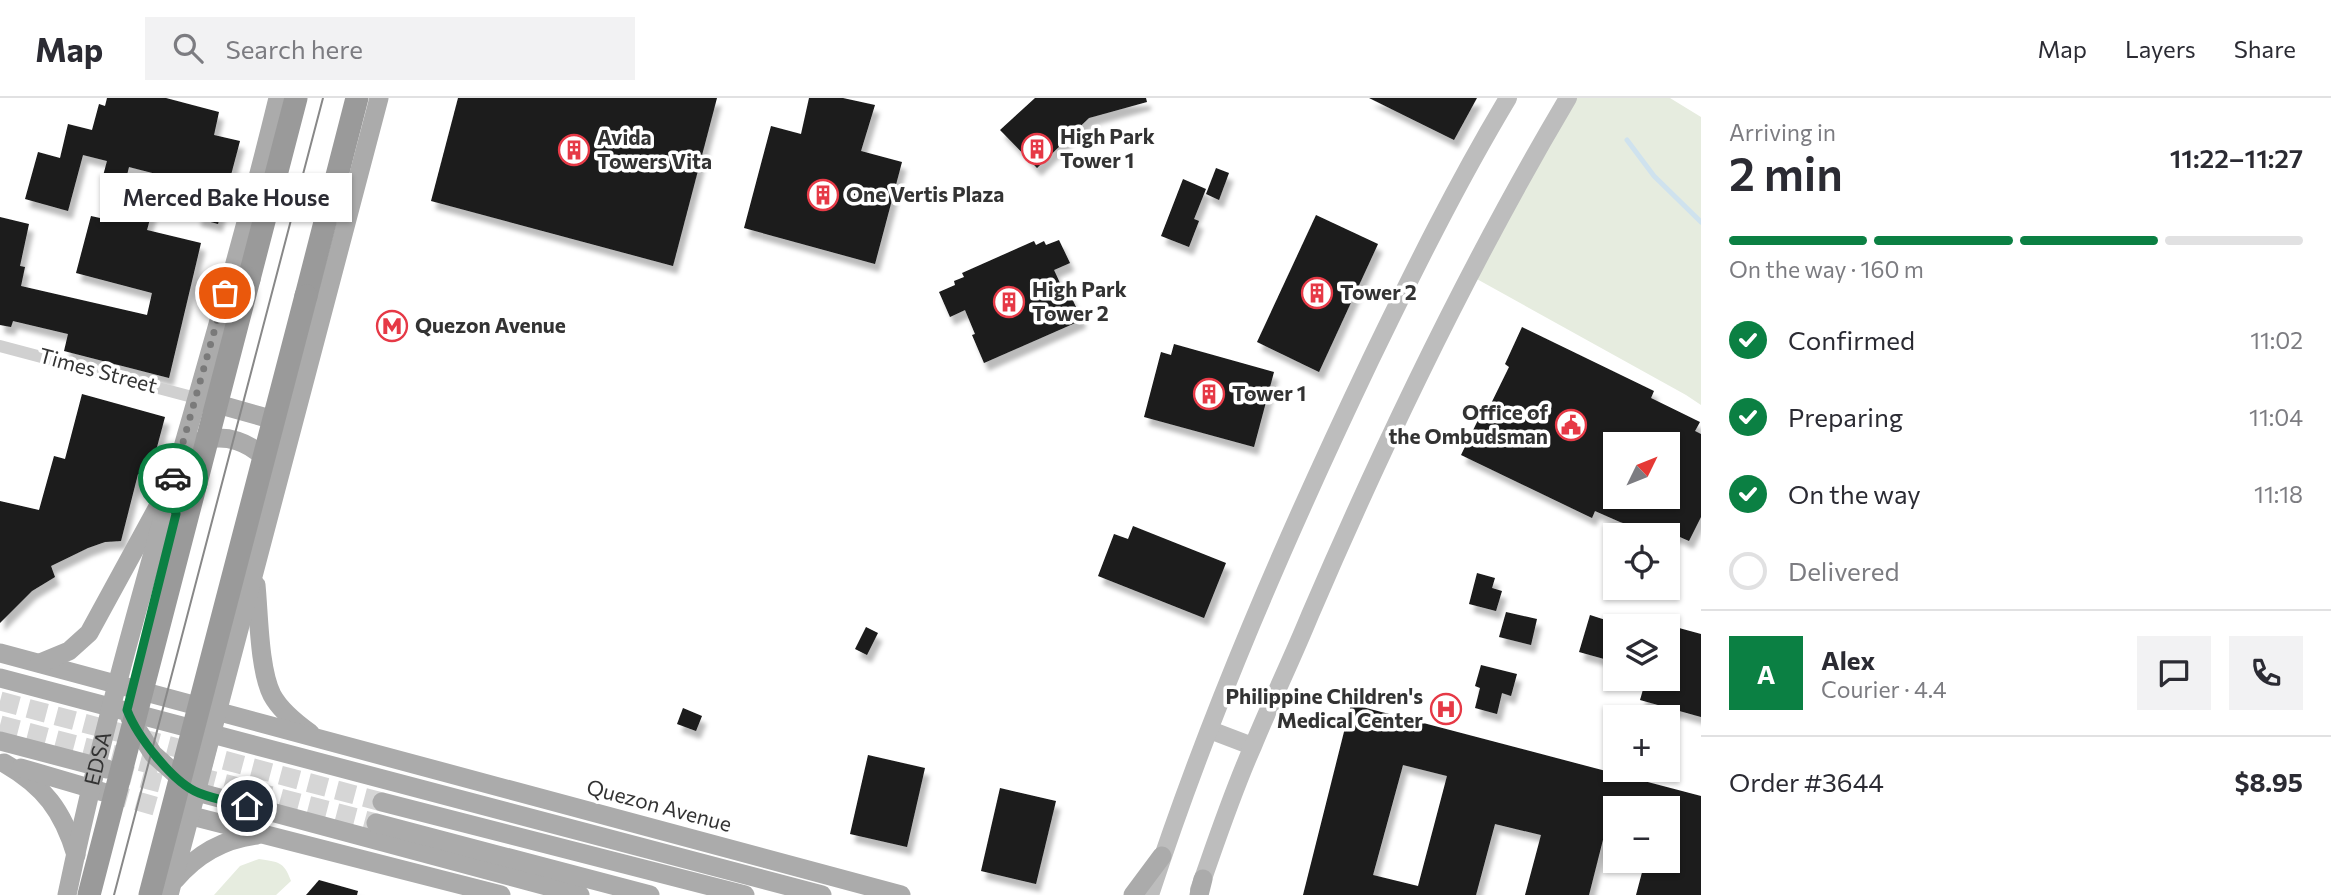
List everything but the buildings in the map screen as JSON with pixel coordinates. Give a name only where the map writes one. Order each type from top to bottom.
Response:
[{"type":"highway","name":"EDSA","points":[[89,895],[296,98]]},
{"type":"highway","points":[[153,895],[357,98]]},
{"type":"main road","name":"EDSA","points":[[67,895],[76,855],[101,791],[180,451],[278,98]]},
{"type":"main road","points":[[153,895],[179,813],[196,792],[379,98]]},
{"type":"main road","points":[[1150,895],[1231,673],[1304,501],[1408,279],[1508,98]]},
{"type":"main road","points":[[1200,889],[1252,746],[1364,490],[1521,178],[1568,98]]},
{"type":"main road","points":[[196,398],[267,418],[276,419],[296,411]]},
{"type":"main road","points":[[180,451],[203,440],[216,438],[241,441],[262,455],[278,479]]},
{"type":"main road","points":[[40,663],[69,651],[89,633],[155,510],[170,491]]},
{"type":"main road","points":[[255,570],[263,661],[270,690],[283,710],[320,740]]},
{"type":"main road","name":"Quezon Avenue","points":[[0,653],[901,895]]},
{"type":"main road","points":[[0,678],[822,895]]},
{"type":"main road","points":[[120,709],[150,750],[196,792]]},
{"type":"main road","points":[[120,709],[161,775],[179,813],[170,889]]},
{"type":"main road","points":[[1210,730],[1252,746]]},
{"type":"main road","points":[[0,741],[106,768]]},
{"type":"main road","points":[[2,763],[101,791]]},
{"type":"main road","points":[[2,763],[27,776],[51,801],[65,823],[76,855]]},
{"type":"main road","points":[[175,787],[580,895]]},
{"type":"main road","points":[[382,802],[745,895]]},
{"type":"main road","points":[[179,813],[501,895]]},
{"type":"main road","points":[[376,823],[650,895]]},
{"type":"main road","points":[[170,889],[187,866],[210,850],[240,838],[263,835]]},
{"type":"main road","points":[[1133,895],[1162,856]]},
{"type":"street","name":"Times Street","points":[[0,346],[196,398]]},
{"type":"shaded area","points":[[1575,98],[1670,98],[1701,117],[1701,405],[1475,278]]},
{"type":"shaded area","points":[[259,859],[283,866],[291,881],[276,895],[214,895],[240,866]]},
{"type":"waterway","points":[[1627,140],[1654,176],[1701,222]]},
{"type":"tunnel","points":[[0,701],[382,802]]},
{"type":"tunnel","points":[[0,725],[376,823]]},
{"type":"tunnel","points":[[114,771],[175,787]]},
{"type":"tunnel","points":[[109,793],[169,810]]},
{"type":"tram line","points":[[114,895],[323,98]]},
{"type":"way so far","points":[[173,478],[225,293]]},
{"type":"place","name":"High Park Tower 1","points":[[1037,149]]},
{"type":"place","name":"Avida Towers Vita","points":[[574,150]]},
{"type":"place","name":"One Vertis Plaza","points":[[823,195]]},
{"type":"place","name":"Merced Bake House","points":[[225,293]]},
{"type":"place","name":"Tower 2","points":[[1317,293]]},
{"type":"place","name":"High Park Tower 2","points":[[1009,302]]},
{"type":"place","name":"Quezon Avenue","points":[[392,326]]},
{"type":"place","name":"Tower 1","points":[[1209,394]]},
{"type":"place","name":"Office of the Ombudsman","points":[[1571,425]]},
{"type":"place","name":"Philippine Children's Medical Center","points":[[1446,709]]},
{"type":"route","points":[[173,478],[170,491],[176,514],[127,710],[147,746],[183,782],[196,792],[247,806]]}]
